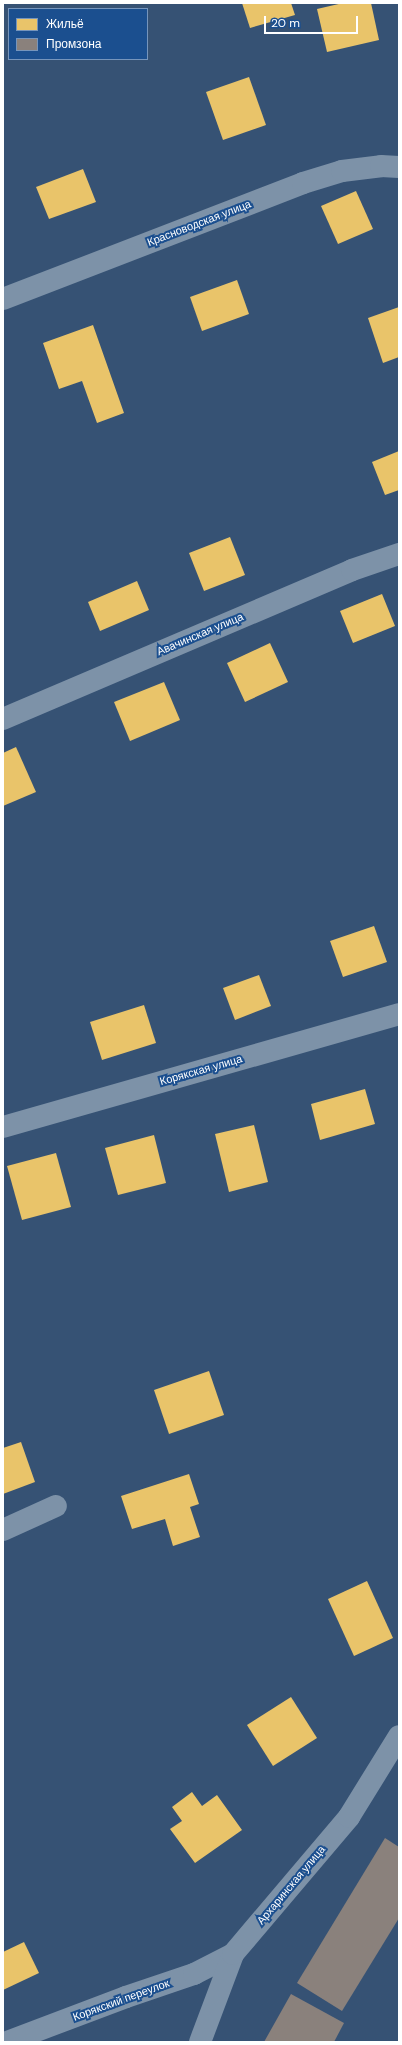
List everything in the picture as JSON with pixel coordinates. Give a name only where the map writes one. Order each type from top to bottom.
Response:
[{"type":"street","name":"Красноводская улица","points":[[3,299],[302,183],[342,171],[381,166],[399,167]]},
{"type":"street","name":"Авачинская улица","points":[[3,719],[352,570],[399,554]]},
{"type":"street","name":"Корякская улица","points":[[3,1127],[399,1014]]},
{"type":"street","points":[[3,1530],[56,1506]]},
{"type":"street","name":"Архаринская улица","points":[[200,2042],[233,1954],[349,1817],[399,1736]]},
{"type":"street","name":"Корякский переулок","points":[[7,2042],[126,1997],[194,1974],[233,1954]]},
{"type":"building: Жильё","points":[[242,3],[291,3],[295,15],[250,28]]},
{"type":"building: Жильё","points":[[343,3],[371,3],[379,40],[327,52],[317,9]]},
{"type":"building: Жильё","points":[[249,77],[266,125],[223,140],[206,92]]},
{"type":"building: Жильё","points":[[83,169],[96,202],[49,219],[36,187]]},
{"type":"building: Жильё","points":[[356,191],[373,229],[338,244],[321,206]]},
{"type":"building: Жильё","points":[[237,280],[249,314],[202,331],[190,297]]},
{"type":"building: Жильё","points":[[399,307],[399,357],[383,363],[368,318]]},
{"type":"building: Жильё","points":[[93,325],[124,413],[97,423],[82,381],[59,389],[43,343]]},
{"type":"building: Жильё","points":[[399,451],[399,490],[385,495],[372,462]]},
{"type":"building: Жильё","points":[[230,537],[245,575],[204,591],[189,553]]},
{"type":"building: Жильё","points":[[137,581],[149,610],[100,631],[88,602]]},
{"type":"building: Жильё","points":[[382,594],[395,626],[353,643],[340,611]]},
{"type":"building: Жильё","points":[[270,643],[288,682],[245,702],[227,663]]},
{"type":"building: Жильё","points":[[164,682],[180,720],[130,741],[114,702]]},
{"type":"building: Жильё","points":[[16,747],[36,792],[3,806],[3,753]]},
{"type":"building: Жильё","points":[[374,926],[387,962],[343,977],[330,941]]},
{"type":"building: Жильё","points":[[259,975],[271,1006],[235,1020],[223,988]]},
{"type":"building: Жильё","points":[[144,1005],[156,1043],[102,1060],[90,1022]]},
{"type":"building: Жильё","points":[[365,1089],[375,1124],[320,1140],[311,1104]]},
{"type":"building: Жильё","points":[[254,1125],[268,1182],[229,1192],[215,1134]]},
{"type":"building: Жильё","points":[[154,1135],[166,1183],[118,1195],[105,1148]]},
{"type":"building: Жильё","points":[[56,1153],[71,1207],[22,1220],[7,1166]]},
{"type":"building: Жильё","points":[[209,1371],[224,1415],[169,1434],[154,1390]]},
{"type":"building: Жильё","points":[[21,1442],[35,1482],[3,1494],[3,1448]]},
{"type":"building: Жильё","points":[[189,1474],[199,1504],[190,1507],[200,1537],[173,1546],[165,1519],[132,1529],[121,1496]]},
{"type":"building: Жильё","points":[[367,1581],[393,1638],[354,1656],[328,1599]]},
{"type":"building: Жильё","points":[[291,1697],[317,1738],[273,1766],[247,1725]]},
{"type":"building: Жильё","points":[[192,1792],[202,1806],[217,1795],[242,1830],[195,1863],[170,1829],[182,1821],[172,1807]]},
{"type":"building: Жильё","points":[[24,1942],[39,1973],[3,1990],[3,1952]]},
{"type":"building: Промзона","points":[[385,1838],[399,1847],[399,1918],[342,2011],[297,1983]]},
{"type":"building: Промзона","points":[[291,1994],[344,2023],[334,2042],[264,2042]]}]
